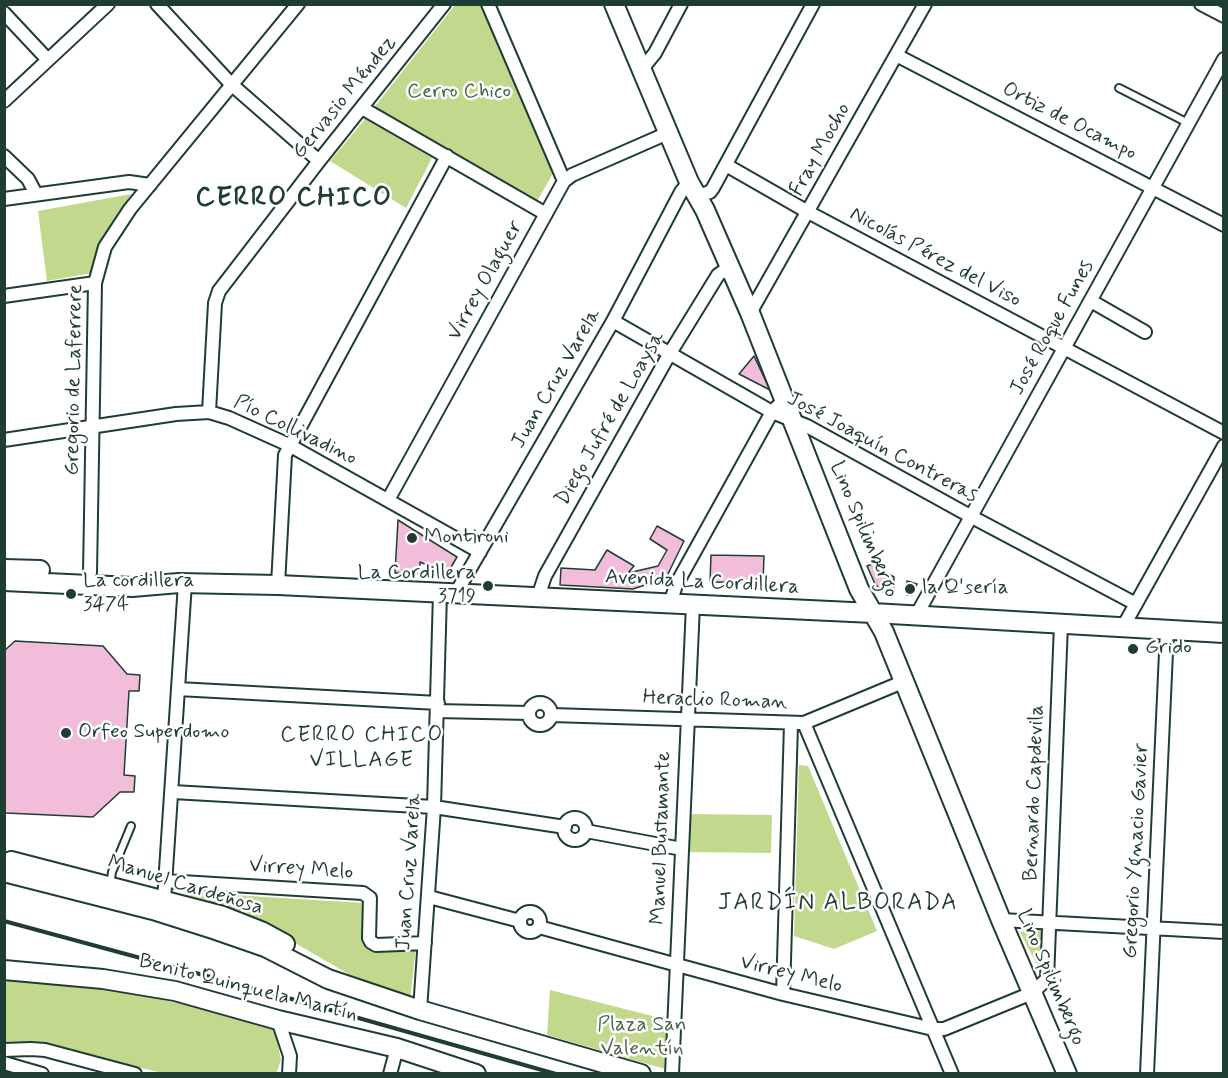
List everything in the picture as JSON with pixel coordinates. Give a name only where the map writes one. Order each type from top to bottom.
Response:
[{"type":"main road","name":"Lino Spilimbergo","points":[[615,4],[693,189],[750,313],[778,406],[794,420],[859,589],[884,632],[1001,920],[1067,1074]]},
{"type":"main road","name":"Avenida La Cordillera","points":[[4,569],[90,573],[182,583]]},
{"type":"main road","name":"Avenida La Cordillera","points":[[4,581],[138,587],[182,583],[278,585],[873,613],[1224,633]]},
{"type":"main road","name":"Manuel Cardeñosa","points":[[4,859],[223,916],[261,931],[290,946],[334,975],[375,995]]},
{"type":"main road","name":"Manuel Cardeñosa","points":[[4,872],[153,910],[243,938],[316,974],[375,995],[609,1070],[641,1074]]},
{"type":"main road","name":"Benito Quinquela Martín","points":[[4,970],[77,976],[175,991],[278,1020],[397,1048],[476,1074]]},
{"type":"street","points":[[4,101],[108,4]]},
{"type":"street","points":[[158,4],[231,84],[319,161]]},
{"type":"street","name":"Gregorio de Laferrere","points":[[90,573],[95,283],[105,247],[150,185],[298,4]]},
{"type":"street","name":"Gervasio Méndez","points":[[209,412],[215,303],[219,291],[444,4]]},
{"type":"street","points":[[488,4],[564,181],[572,175],[669,133]]},
{"type":"street","points":[[642,69],[655,53],[681,4]]},
{"type":"street","name":"Juan Cruz Varela","points":[[420,1010],[429,897],[438,707],[448,593],[480,552],[613,321],[681,192],[693,189],[710,192],[813,4]]},
{"type":"street","name":"Fray Mocho","points":[[750,313],[925,4]]},
{"type":"street","points":[[1201,4],[1224,16]]},
{"type":"street","points":[[4,13],[48,60]]},
{"type":"street","name":"Ortiz de Ocampo","points":[[896,55],[1224,225]]},
{"type":"street","name":"José Roque Funes","points":[[915,616],[972,517],[1224,58]]},
{"type":"street","points":[[362,108],[546,214]]},
{"type":"street","points":[[4,156],[28,179],[36,194]]},
{"type":"street","points":[[278,585],[284,463],[289,445],[447,156]]},
{"type":"street","name":"Nicolás Pérez del Viso","points":[[726,165],[808,212],[1224,433]]},
{"type":"street","name":"Virrey Olaguer","points":[[388,500],[564,181]]},
{"type":"street","points":[[4,199],[129,182],[150,185]]},
{"type":"street","name":"Diego Jufré de Loaysa","points":[[538,597],[545,576],[670,353],[718,274],[729,267]]},
{"type":"street","points":[[4,296],[95,283]]},
{"type":"street","points":[[1090,301],[1145,332]]},
{"type":"street","name":"José Joaquín Contreras","points":[[613,321],[670,353],[778,406]]},
{"type":"street","points":[[670,604],[676,585],[778,406]]},
{"type":"street","name":"Pío Collivadino","points":[[4,441],[176,414],[209,412],[229,418],[289,445],[480,552]]},
{"type":"street","name":"José Joaquín Contreras","points":[[794,420],[1136,604]]},
{"type":"street","points":[[1123,627],[1224,446]]},
{"type":"street","points":[[164,900],[173,792],[182,583]]},
{"type":"street","name":"Manuel Bustamante","points":[[672,1074],[686,719],[693,605]]},
{"type":"street","name":"Bernardo Capdevila","points":[[1032,993],[1047,980],[1061,624]]},
{"type":"street","name":"Gregorio Ygnacio Gavier","points":[[1148,1074],[1167,630]]},
{"type":"street","name":"Heraclio Roman","points":[[178,689],[529,713],[533,723],[539,725],[549,722],[552,715],[791,724],[804,723],[905,681]]},
{"type":"street","points":[[804,723],[952,1074]]},
{"type":"street","points":[[783,994],[791,724]]},
{"type":"street","points":[[173,792],[434,807],[565,827],[572,819],[579,819],[585,824],[586,831],[682,849]]},
{"type":"street","name":"Virrey Melo","points":[[165,881],[363,893],[370,898],[369,938],[371,942],[376,945],[425,943]]},
{"type":"street","name":"Virrey Melo","points":[[429,897],[520,921],[525,932],[534,931],[539,927],[783,994],[933,1029],[944,1029],[1032,993]]},
{"type":"street","points":[[1001,920],[1224,932]]},
{"type":"street","points":[[278,1020],[290,1056],[289,1074]]},
{"type":"street","points":[[390,1074],[397,1048]]},
{"type":"street","points":[[4,1050],[45,1050],[135,1074]]},
{"type":"street","points":[[4,1063],[42,1074]]},
{"type":"lane","points":[[1119,88],[1188,123]]},
{"type":"lane","points":[[110,886],[112,872],[131,826]]},
{"type":"green space","name":"Cerro Chico","points":[[455,5],[484,5],[555,170],[536,203],[372,110]]},
{"type":"green space","points":[[365,119],[432,158],[406,208],[330,161]]},
{"type":"green space","points":[[131,194],[98,246],[92,273],[47,281],[38,211]]},
{"type":"green space","points":[[799,765],[808,766],[877,931],[834,949],[794,936]]},
{"type":"green space","points":[[687,814],[772,815],[771,853],[687,852]]},
{"type":"green space","points":[[185,892],[363,903],[363,942],[369,948],[416,947],[410,1000],[367,985],[266,926],[238,913],[187,897]]},
{"type":"green space","points":[[1044,928],[1040,971],[1020,932]]},
{"type":"green space","points":[[4,979],[86,984],[268,1022],[276,1035],[281,1060],[275,1074],[163,1073],[44,1046],[5,1042]]},
{"type":"green space","name":"Plaza San Valentín","points":[[550,990],[668,1020],[665,1069],[547,1035]]},
{"type":"building","points":[[754,356],[770,390],[739,374]]},
{"type":"building","name":"Montironi","points":[[398,520],[457,557],[447,574],[420,562],[420,573],[395,573]]},
{"type":"building","points":[[657,526],[684,541],[666,578],[633,589],[560,585],[561,568],[595,570],[607,550],[634,566],[628,573],[658,566],[667,550],[650,539]]},
{"type":"building","points":[[711,555],[764,556],[763,583],[710,582]]},
{"type":"building","points":[[880,561],[885,572],[894,577],[894,593],[885,594],[875,584],[867,566]]},
{"type":"building","name":"la Q'sería","points":[[907,581],[917,584],[912,595],[907,595]]},
{"type":"building","name":"Orfeo Superdomo","points":[[15,641],[103,646],[127,674],[140,675],[139,691],[129,691],[124,775],[135,776],[134,792],[120,792],[93,817],[6,813],[4,811],[4,651]]},
{"type":"railway","points":[[4,921],[556,1074]]},
{"type":"place","name":"Montironi","points":[[412,538]]},
{"type":"place","name":"La Cordillera 3719","points":[[488,586]]},
{"type":"place","name":"la Q'sería","points":[[910,589]]},
{"type":"place","name":"La cordillera 3474","points":[[71,594]]},
{"type":"place","name":"Grido","points":[[1133,649]]},
{"type":"place","name":"Orfeo Superdomo","points":[[66,733]]},
{"type":"district","name":"CERRO CHICO","points":[[294,199]]},
{"type":"district","name":"CERRO CHICO VILLAGE","points":[[362,748]]},
{"type":"district","name":"JARDÍN ALBORADA","points":[[838,904]]}]
